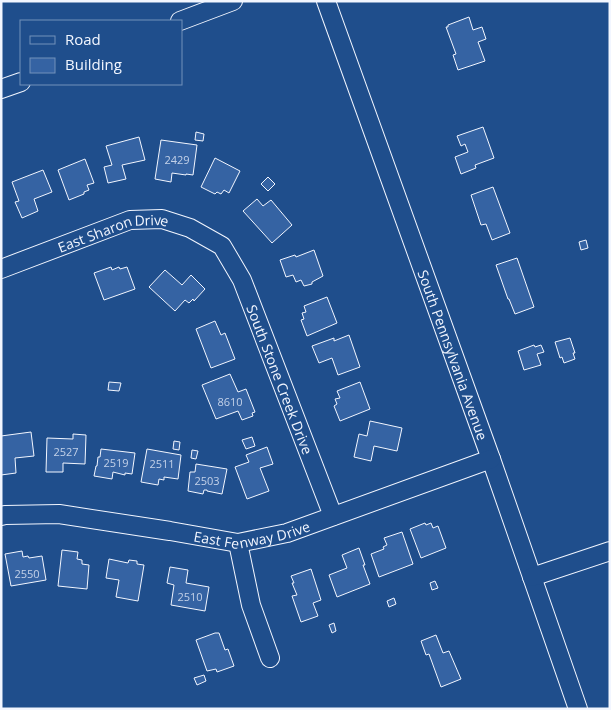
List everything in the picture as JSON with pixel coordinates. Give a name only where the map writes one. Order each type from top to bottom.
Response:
[{"type":"street","points":[[182,20],[233,1]]},
{"type":"street","name":"South Pennsylvania Avenue","points":[[326,1],[491,459],[578,709]]},
{"type":"street","points":[[1,89],[20,82]]},
{"type":"street","name":"East Sharon Drive","points":[[1,269],[130,220],[162,220],[190,228],[222,246]]},
{"type":"street","name":"South Stone Creek Drive","points":[[222,246],[242,280],[333,516]]},
{"type":"street","name":"East Fenway Drive","points":[[1,516],[59,514],[238,543],[287,533],[491,459]]},
{"type":"street","points":[[238,543],[251,605],[270,658]]},
{"type":"street","points":[[532,577],[610,551]]},
{"type":"building","points":[[469,17],[473,30],[482,27],[486,39],[478,42],[485,61],[458,70],[453,55],[456,54],[446,27]]},
{"type":"building","points":[[483,127],[494,158],[475,165],[476,168],[461,174],[455,157],[468,152],[465,144],[461,146],[457,136]]},
{"type":"building","points":[[196,132],[204,134],[203,141],[195,140]]},
{"type":"building","points":[[139,137],[145,160],[122,165],[126,179],[108,183],[104,167],[112,165],[106,146]]},
{"type":"building","points":[[161,140],[197,145],[193,175],[172,173],[171,182],[155,179]]},
{"type":"building","points":[[215,158],[240,171],[229,193],[224,190],[221,194],[217,192],[215,194],[201,187]]},
{"type":"building","points":[[85,159],[94,183],[87,185],[89,190],[84,192],[84,194],[69,200],[58,170]]},
{"type":"building","points":[[43,170],[52,192],[34,199],[38,211],[22,218],[15,202],[19,201],[12,182]]},
{"type":"building","points":[[268,177],[275,184],[268,191],[261,184]]},
{"type":"building","points":[[493,187],[510,233],[492,240],[486,224],[481,225],[471,195]]},
{"type":"building","points":[[257,199],[263,206],[271,200],[292,225],[272,243],[243,211]]},
{"type":"building","points":[[586,240],[588,248],[581,250],[579,242]]},
{"type":"building","points":[[314,250],[323,276],[312,282],[312,284],[304,286],[301,280],[296,282],[293,275],[286,277],[280,260],[295,255],[296,257]]},
{"type":"building","points":[[517,258],[534,307],[515,314],[496,265]]},
{"type":"building","points":[[111,267],[112,270],[119,267],[120,269],[127,267],[135,289],[104,300],[94,273]]},
{"type":"building","points":[[165,270],[182,285],[191,275],[205,289],[194,301],[193,299],[189,303],[185,300],[175,311],[149,287]]},
{"type":"building","points":[[327,297],[337,323],[307,336],[301,320],[304,319],[302,313],[306,312],[304,306]]},
{"type":"building","points":[[215,321],[221,335],[225,333],[235,359],[211,368],[196,329]]},
{"type":"building","points":[[349,335],[360,367],[338,375],[332,358],[319,363],[312,346]]},
{"type":"building","points":[[570,338],[575,359],[564,363],[562,357],[560,358],[555,342]]},
{"type":"building","points":[[534,345],[535,347],[541,345],[544,352],[537,354],[541,365],[524,370],[518,351]]},
{"type":"building","points":[[230,374],[238,392],[246,389],[255,412],[252,413],[253,416],[242,420],[238,411],[216,419],[202,385]]},
{"type":"building","points":[[109,382],[121,383],[119,391],[108,390]]},
{"type":"building","points":[[360,382],[370,409],[340,421],[334,406],[337,404],[335,399],[340,398],[337,391]]},
{"type":"building","points":[[370,421],[402,428],[397,451],[374,446],[371,461],[354,457],[359,434],[367,436]]},
{"type":"building","points":[[31,432],[34,456],[15,458],[16,473],[1,475],[1,436]]},
{"type":"building","points":[[73,434],[86,435],[85,464],[63,463],[63,472],[46,472],[47,438],[73,439]]},
{"type":"building","points":[[252,437],[255,446],[246,449],[242,440]]},
{"type":"building","points":[[174,441],[180,442],[179,450],[173,449]]},
{"type":"building","points":[[267,447],[273,464],[260,468],[269,491],[247,499],[235,467],[249,462],[246,455]]},
{"type":"building","points":[[101,449],[135,453],[132,474],[125,473],[125,475],[113,472],[112,479],[94,476]]},
{"type":"building","points":[[147,449],[181,455],[178,479],[164,477],[164,480],[159,479],[158,485],[141,482]]},
{"type":"building","points":[[192,450],[198,451],[196,459],[191,458]]},
{"type":"building","points":[[196,464],[227,469],[222,494],[207,490],[204,490],[203,494],[188,491],[190,472],[195,472]]},
{"type":"building","points":[[425,523],[426,525],[431,523],[433,528],[438,526],[446,548],[421,558],[410,529]]},
{"type":"building","points":[[402,532],[413,564],[379,577],[371,554],[384,549],[383,547],[387,545],[384,538]]},
{"type":"building","points":[[359,548],[370,584],[337,597],[329,575],[347,568],[342,555]]},
{"type":"building","points":[[62,550],[78,552],[77,559],[82,560],[82,564],[89,565],[87,589],[58,586]]},
{"type":"building","points":[[22,551],[23,557],[42,556],[46,580],[11,586],[5,554]]},
{"type":"building","points":[[109,559],[128,563],[129,560],[137,561],[137,564],[144,565],[138,601],[116,597],[119,580],[106,578]]},
{"type":"building","points":[[170,567],[188,570],[186,583],[209,587],[205,611],[171,605],[174,585],[167,583]]},
{"type":"building","points":[[311,569],[321,600],[313,603],[318,616],[301,622],[292,596],[297,595],[291,576]]},
{"type":"building","points":[[435,581],[438,588],[432,590],[430,583]]},
{"type":"building","points":[[394,598],[396,604],[389,607],[387,601]]},
{"type":"building","points":[[334,623],[336,631],[332,633],[329,625]]},
{"type":"building","points":[[219,633],[225,650],[228,649],[234,666],[217,672],[216,669],[207,671],[196,640]]},
{"type":"building","points":[[436,635],[443,653],[449,651],[461,679],[441,687],[429,654],[426,655],[421,641]]},
{"type":"building","points":[[204,675],[206,681],[197,685],[194,678]]}]
